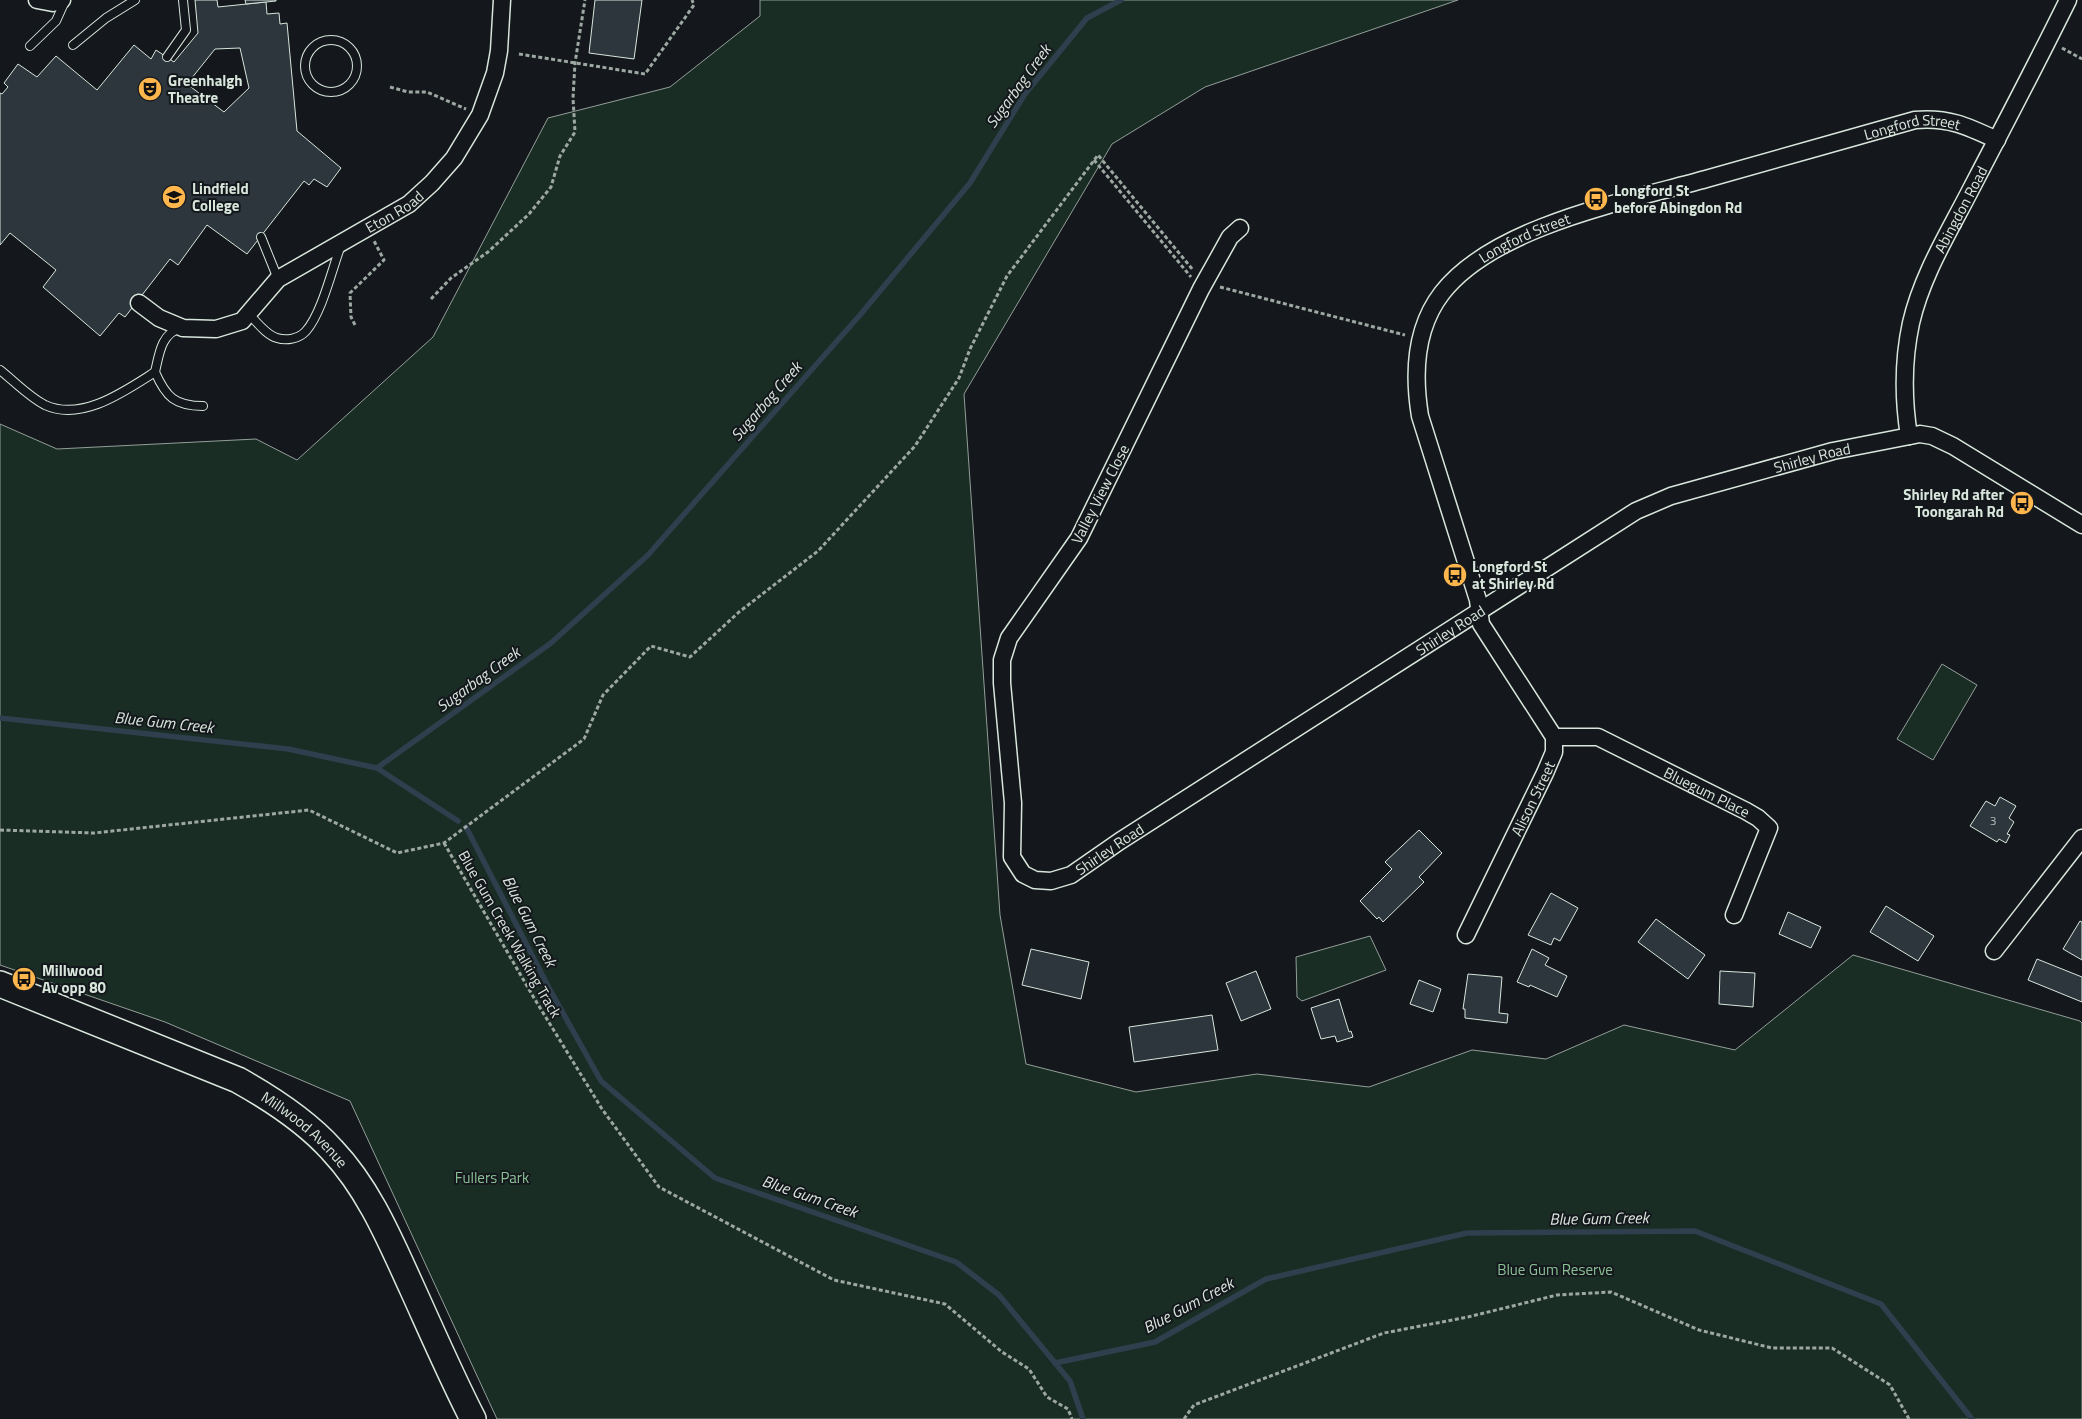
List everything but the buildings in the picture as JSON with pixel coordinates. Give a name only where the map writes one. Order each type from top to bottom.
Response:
[{"type":"main road","name":"Millwood Avenue","points":[[0,984],[238,1080],[273,1101],[315,1133],[338,1157],[363,1190],[388,1235],[473,1419]]},
{"type":"street","points":[[37,0],[52,3],[62,0]]},
{"type":"street","name":"Eton Road","points":[[139,303],[159,318],[183,328],[216,329],[242,321],[278,279],[408,204],[432,183],[454,158],[480,115],[498,59],[502,0]]},
{"type":"street","name":"Abingdon Road","points":[[1909,436],[1904,380],[1911,323],[1917,300],[1936,256],[2068,0]]},
{"type":"street","name":"Longford Street","points":[[1480,613],[1478,600],[1420,416],[1416,390],[1416,368],[1421,339],[1429,314],[1439,298],[1457,277],[1474,263],[1514,239],[1584,213],[1915,120],[1934,119],[1953,122],[1997,140]]},
{"type":"street","name":"Valley View Close","points":[[1012,857],[1013,802],[1002,683],[1002,660],[1009,638],[1079,538],[1203,286],[1230,237],[1240,228]]},
{"type":"street","name":"Shirley Road","points":[[1012,857],[1023,874],[1035,880],[1051,881],[1071,875],[1128,836],[1480,613],[1636,511],[1656,502],[1711,484],[1833,451],[1920,434],[1948,443],[2082,525]]},
{"type":"street","points":[[1480,613],[1482,624],[1554,737]]},
{"type":"street","name":"Bluegum Place","points":[[1554,737],[1598,736],[1746,811],[1769,828],[1734,915]]},
{"type":"street","name":"Alison Street","points":[[1466,935],[1545,773],[1554,752],[1554,737]]},
{"type":"street","points":[[1994,951],[2082,838]]},
{"type":"lane","points":[[30,46],[56,21],[66,0]]},
{"type":"lane","points":[[74,45],[106,18],[135,0]]},
{"type":"lane","points":[[167,57],[186,30],[182,0]]},
{"type":"lane","points":[[326,40],[334,40],[349,47],[354,53],[357,69],[350,84],[336,91],[328,91],[313,84],[306,70],[308,54],[312,48],[326,40]]},
{"type":"lane","points":[[261,237],[278,279]]},
{"type":"lane","points":[[248,313],[275,338],[285,340],[306,332],[319,307],[341,243]]},
{"type":"lane","points":[[0,370],[45,405],[72,410],[90,406],[122,392],[154,372],[163,341],[170,333],[183,328]]},
{"type":"lane","points":[[154,372],[168,396],[190,406],[203,406]]},
{"type":"path","points":[[430,299],[451,278],[488,252],[529,214],[550,187],[560,156],[575,132],[575,62],[585,0]]},
{"type":"path","points":[[519,54],[645,74],[694,5],[692,0]]},
{"type":"path","points":[[2048,41],[2082,59]]},
{"type":"path","points":[[390,87],[408,92],[427,92],[480,115]]},
{"type":"path","points":[[444,843],[584,739],[603,695],[651,646],[690,657],[740,612],[818,551],[915,446],[959,378],[970,349],[1007,276],[1098,155],[1203,286]]},
{"type":"path","points":[[1094,160],[1203,286],[1421,339]]},
{"type":"path","points":[[355,325],[351,317],[350,293],[384,260],[367,228]]},
{"type":"path","name":"Blue Gum Creek Walking Track","points":[[0,830],[94,834],[310,810],[397,853],[444,843],[534,998],[602,1109],[658,1187],[834,1280],[945,1304],[1002,1352],[1029,1369],[1047,1397],[1068,1409],[1072,1419]]},
{"type":"path","points":[[1184,1419],[1194,1405],[1384,1333],[1468,1317],[1557,1295],[1611,1292],[1699,1330],[1772,1348],[1832,1348],[1890,1385],[1909,1419]]},
{"type":"green space","points":[[760,0],[1458,0],[1205,87],[1112,144],[964,394],[1000,915],[1026,1064],[1136,1092],[1257,1074],[1369,1087],[1472,1050],[1546,1059],[1624,1025],[1735,1050],[1853,955],[2080,1021],[2082,1023],[2082,1419],[497,1419],[350,1101],[165,1022],[0,965],[0,424],[57,449],[256,439],[297,460],[433,337],[548,118],[670,87],[760,16]]},
{"type":"green space","points":[[1942,664],[1977,685],[1933,760],[1897,739]]},
{"type":"green space","points":[[1370,936],[1386,970],[1302,1001],[1297,997],[1296,957]]},
{"type":"waterway","name":"Sugarbag Creek","points":[[377,768],[551,643],[648,555],[860,315],[970,183],[1025,94],[1087,18],[1121,0]]},
{"type":"waterway","name":"Blue Gum Creek","points":[[0,718],[288,749],[377,768],[458,821]]},
{"type":"waterway","name":"Blue Gum Creek","points":[[466,827],[549,988],[601,1081],[715,1178],[956,1262],[999,1295],[1070,1381],[1083,1419]]},
{"type":"waterway","name":"Blue Gum Creek","points":[[1055,1363],[1155,1342],[1266,1279],[1467,1233],[1695,1231],[1881,1304],[1972,1419]]},
{"type":"place","name":"Greenhalgh Theatre","points":[[150,89]]},
{"type":"place","name":"Lindfield College","points":[[174,197]]},
{"type":"place","name":"Longford St before Abingdon Rd","points":[[1596,199]]},
{"type":"place","name":"Shirley Rd after Toongarah Rd","points":[[2022,503]]},
{"type":"place","name":"Longford St at Shirley Rd","points":[[1455,575]]},
{"type":"place","name":"Millwood Av opp 80","points":[[24,979]]},
{"type":"park label","name":"Fullers Park","points":[[492,1177]]},
{"type":"park label","name":"Blue Gum Reserve","points":[[1555,1269]]}]
